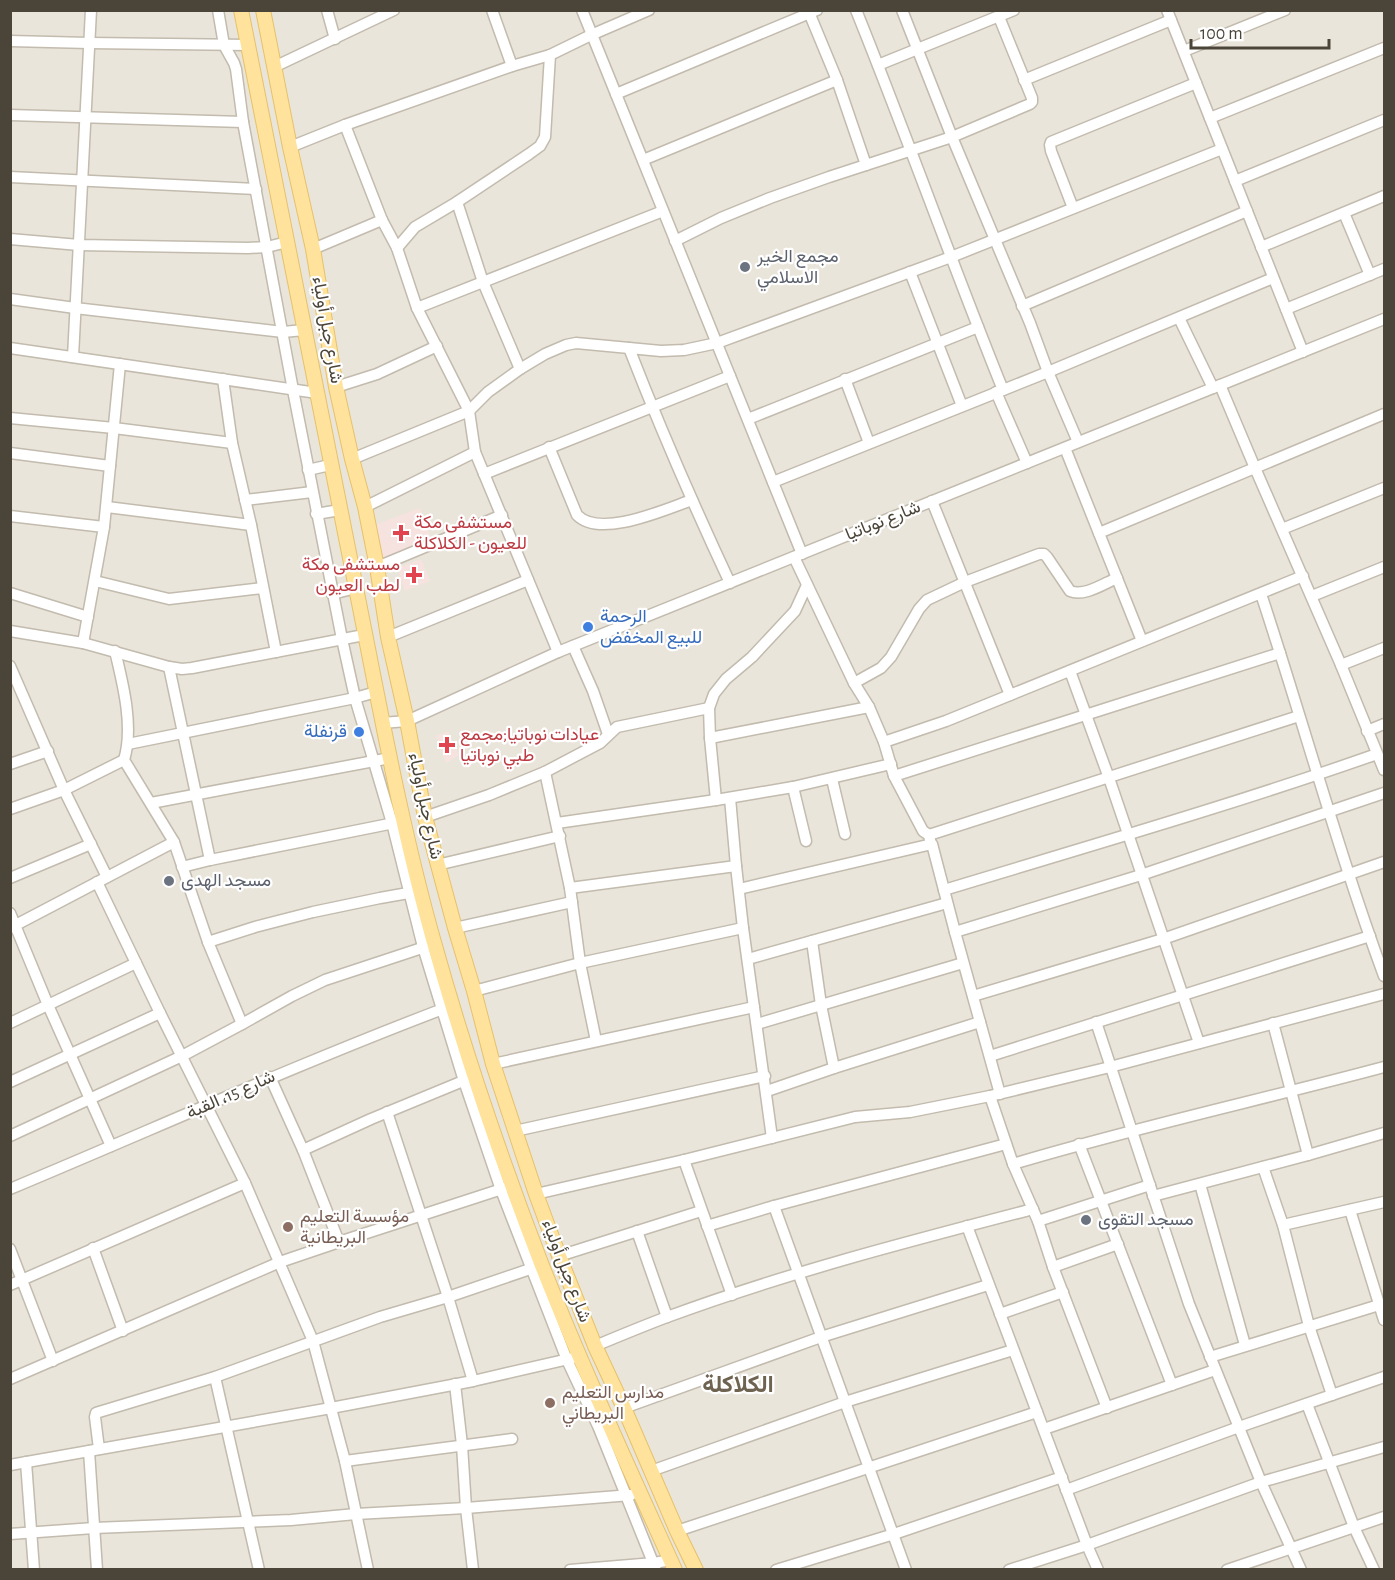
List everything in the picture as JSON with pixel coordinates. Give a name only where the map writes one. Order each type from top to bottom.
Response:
[{"type":"main road","name":"شارع جبل أولياء","points":[[241,10],[390,758],[398,822],[429,945],[469,1078],[506,1188],[536,1267],[633,1494],[673,1565]]},
{"type":"main road","name":"شارع جبل أولياء","points":[[263,10],[313,249],[336,387],[365,507],[388,638],[407,721],[425,817],[454,928],[474,991],[493,1064],[559,1256],[595,1346],[677,1532],[696,1569]]},
{"type":"street","points":[[73,357],[91,10]]},
{"type":"street","points":[[182,867],[398,822],[373,762],[355,698],[316,514],[234,63],[224,45],[218,10]]},
{"type":"street","points":[[327,10],[334,39]]},
{"type":"street","points":[[274,67],[393,10]]},
{"type":"street","points":[[492,10],[512,66]]},
{"type":"street","points":[[582,10],[748,419],[807,585],[885,742],[894,776],[923,831],[933,845],[963,963],[990,1056],[995,1095],[1006,1144],[1038,1221],[1053,1268],[1107,1408]]},
{"type":"street","points":[[290,147],[345,125],[512,66],[550,55],[591,34],[649,10]]},
{"type":"street","points":[[856,10],[978,327],[999,391],[1027,463]]},
{"type":"street","points":[[902,10],[1078,442]]},
{"type":"street","points":[[878,65],[1014,10]]},
{"type":"street","points":[[1184,51],[1285,10]]},
{"type":"street","points":[[616,94],[811,12],[866,165]]},
{"type":"street","points":[[1024,80],[1169,15],[1303,352]]},
{"type":"street","points":[[675,242],[722,218],[770,198],[952,137],[1030,104],[1032,98],[999,16]]},
{"type":"street","points":[[10,41],[248,45]]},
{"type":"street","points":[[1210,118],[1384,48]]},
{"type":"street","points":[[396,248],[415,227],[530,154],[544,141],[550,55]]},
{"type":"street","points":[[643,160],[837,80]]},
{"type":"street","points":[[1073,208],[1051,151],[1051,142],[1196,83]]},
{"type":"street","points":[[10,115],[243,122]]},
{"type":"street","points":[[1235,181],[1384,120]]},
{"type":"street","points":[[345,125],[382,220],[396,248],[417,308],[469,411],[475,452],[558,652]]},
{"type":"street","points":[[352,459],[469,411],[488,392],[520,369],[566,345],[576,343],[661,351],[684,350],[717,343],[910,272],[1222,149]]},
{"type":"street","points":[[251,159],[270,155]]},
{"type":"street","points":[[10,177],[256,189]]},
{"type":"street","points":[[1261,248],[1384,196]]},
{"type":"street","points":[[457,202],[483,282],[520,369]]},
{"type":"street","points":[[417,308],[663,211]]},
{"type":"street","points":[[1022,306],[1247,211]]},
{"type":"street","points":[[1344,213],[1370,275]]},
{"type":"street","points":[[313,249],[382,220]]},
{"type":"street","points":[[10,239],[80,245],[248,248],[267,247],[287,242]]},
{"type":"street","points":[[1286,309],[1384,269]]},
{"type":"street","points":[[910,272],[962,406]]},
{"type":"street","points":[[772,482],[1048,372],[1274,278]]},
{"type":"street","points":[[10,299],[283,332],[304,330]]},
{"type":"street","points":[[1179,318],[1216,387],[1303,576],[1384,770]]},
{"type":"street","name":"شارع نوباتيا","points":[[382,723],[407,721],[558,652],[1384,319]]},
{"type":"street","points":[[748,419],[978,327]]},
{"type":"street","points":[[336,387],[377,374],[437,346]]},
{"type":"street","points":[[10,348],[317,393]]},
{"type":"street","points":[[629,348],[651,406],[730,583]]},
{"type":"street","points":[[83,644],[104,527],[120,364]]},
{"type":"street","points":[[484,474],[730,376]]},
{"type":"street","points":[[223,379],[232,443],[276,652]]},
{"type":"street","points":[[845,379],[869,443]]},
{"type":"street","points":[[1099,533],[1384,414]]},
{"type":"street","points":[[10,418],[232,443]]},
{"type":"street","points":[[549,447],[577,515],[584,521],[613,524],[692,500]]},
{"type":"street","points":[[1065,448],[1142,641]]},
{"type":"street","points":[[365,507],[475,452]]},
{"type":"street","points":[[10,453],[110,466]]},
{"type":"street","points":[[308,470],[330,465]]},
{"type":"street","points":[[1282,530],[1384,488]]},
{"type":"street","points":[[245,500],[312,492]]},
{"type":"street","points":[[932,501],[1010,695]]},
{"type":"street","points":[[106,507],[250,525]]},
{"type":"street","points":[[316,514],[340,510]]},
{"type":"street","points":[[377,567],[502,514]]},
{"type":"street","points":[[10,516],[104,527]]},
{"type":"street","points":[[854,683],[881,668],[891,657],[918,609],[927,600],[965,582],[1039,554],[1047,557],[1070,591],[1076,594],[1117,578]]},
{"type":"street","points":[[1312,596],[1384,567]]},
{"type":"street","points":[[885,742],[946,722],[1303,576]]},
{"type":"street","points":[[388,638],[528,580]]},
{"type":"street","points":[[95,581],[169,599],[263,588]]},
{"type":"street","points":[[716,800],[709,708],[714,694],[726,679],[752,657],[795,611],[807,585]]},
{"type":"street","points":[[332,594],[356,588]]},
{"type":"street","points":[[10,593],[88,617]]},
{"type":"street","points":[[1261,594],[1328,811],[1384,976]]},
{"type":"street","points":[[10,631],[115,651],[169,667],[192,668],[364,635]]},
{"type":"street","points":[[573,646],[593,691],[608,734]]},
{"type":"street","points":[[1341,665],[1384,648]]},
{"type":"street","points":[[115,651],[127,715],[128,744],[124,760],[174,842],[208,942],[242,1024]]},
{"type":"street","points":[[894,776],[1281,653]]},
{"type":"street","points":[[10,666],[14,681],[91,844],[102,879],[136,963],[245,1183],[313,1341],[345,1461],[368,1569]]},
{"type":"street","points":[[169,667],[210,860]]},
{"type":"street","points":[[1070,671],[1199,1042]]},
{"type":"street","points":[[128,744],[376,692]]},
{"type":"street","points":[[710,738],[869,707]]},
{"type":"street","points":[[425,817],[489,795],[545,772],[600,743],[613,729],[709,708]]},
{"type":"street","points":[[739,889],[930,839],[1299,717]]},
{"type":"street","points":[[1367,731],[1384,724]]},
{"type":"street","points":[[10,764],[48,751]]},
{"type":"street","points":[[944,890],[1128,835],[1377,754]]},
{"type":"street","points":[[151,803],[390,758]]},
{"type":"street","points":[[10,809],[64,790],[124,760]]},
{"type":"street","points":[[557,823],[793,787],[891,764]]},
{"type":"street","points":[[545,772],[570,888],[580,963],[596,1041]]},
{"type":"street","points":[[832,779],[845,834]]},
{"type":"street","points":[[793,787],[806,841]]},
{"type":"street","points":[[955,932],[1141,875],[1384,793]]},
{"type":"street","points":[[730,798],[743,928],[772,1138]]},
{"type":"street","points":[[438,865],[560,836]]},
{"type":"street","points":[[13,927],[174,842]]},
{"type":"street","points":[[10,878],[91,844]]},
{"type":"street","points":[[973,996],[1163,939],[1384,862]]},
{"type":"street","points":[[570,888],[736,866]]},
{"type":"street","points":[[208,942],[313,912],[415,892]]},
{"type":"street","points":[[454,928],[572,902]]},
{"type":"street","points":[[748,959],[947,903]]},
{"type":"street","points":[[10,913],[13,927],[111,1146]]},
{"type":"street","points":[[474,991],[580,963],[743,928]]},
{"type":"street","points":[[990,1056],[1370,936]]},
{"type":"street","points":[[812,941],[821,1005],[834,1068]]},
{"type":"street","points":[[12,1132],[90,1100],[182,1056],[324,980],[429,945]]},
{"type":"street","points":[[10,1023],[136,963]]},
{"type":"street","points":[[757,1024],[963,963]]},
{"type":"street","points":[[536,1194],[855,1118],[910,1112],[995,1095],[1384,994]]},
{"type":"street","points":[[493,1064],[754,1007]]},
{"type":"street","name":"شارع 15، القبة","points":[[10,1189],[270,1077],[447,1008]]},
{"type":"street","points":[[10,1082],[160,1013]]},
{"type":"street","points":[[767,1091],[980,1022]]},
{"type":"street","points":[[1096,1022],[1189,1304],[1261,1482],[1301,1569]]},
{"type":"street","points":[[1273,1023],[1308,1155]]},
{"type":"street","points":[[1013,1164],[1079,1144],[1384,1067]]},
{"type":"street","points":[[515,1131],[765,1076]]},
{"type":"street","points":[[270,1077],[303,1150],[339,1242]]},
{"type":"street","points":[[303,1150],[469,1078]]},
{"type":"street","points":[[387,1113],[448,1297],[473,1381]]},
{"type":"street","points":[[1038,1221],[1101,1200],[1200,1184],[1384,1135]]},
{"type":"street","points":[[707,1226],[1006,1144]]},
{"type":"street","points":[[1079,1144],[1172,1385]]},
{"type":"street","points":[[684,1160],[732,1295]]},
{"type":"street","points":[[1263,1167],[1283,1225],[1309,1326],[1332,1395]]},
{"type":"street","points":[[10,1285],[245,1183]]},
{"type":"street","points":[[1200,1184],[1245,1345]]},
{"type":"street","points":[[10,1379],[280,1262],[506,1188]]},
{"type":"street","points":[[1283,1225],[1384,1202]]},
{"type":"street","points":[[774,1206],[906,1569]]},
{"type":"street","points":[[595,1346],[667,1317],[798,1274],[1033,1209]]},
{"type":"street","points":[[1350,1210],[1384,1320]]},
{"type":"street","points":[[559,1256],[701,1211]]},
{"type":"street","points":[[967,1226],[1098,1569]]},
{"type":"street","points":[[637,1231],[667,1317]]},
{"type":"street","points":[[1053,1268],[1118,1244]]},
{"type":"street","points":[[93,1248],[123,1331]]},
{"type":"street","points":[[10,1250],[53,1362]]},
{"type":"street","points":[[97,1569],[94,1528],[96,1413],[215,1377],[380,1317],[536,1267]]},
{"type":"street","points":[[624,1408],[821,1337],[988,1285]]},
{"type":"street","points":[[1000,1314],[1063,1292]]},
{"type":"street","points":[[1210,1357],[1379,1305]]},
{"type":"street","points":[[651,1471],[845,1402],[1013,1350]]},
{"type":"street","points":[[10,1465],[332,1408],[473,1381],[573,1358]]},
{"type":"street","points":[[1044,1429],[1215,1370]]},
{"type":"street","points":[[215,1377],[259,1569]]},
{"type":"street","points":[[1066,1490],[1384,1377]]},
{"type":"street","points":[[455,1384],[472,1569]]},
{"type":"street","points":[[1307,1404],[1354,1527],[1374,1569]]},
{"type":"street","points":[[677,1532],[1037,1412]]},
{"type":"street","points":[[345,1461],[512,1439]]},
{"type":"street","points":[[1009,1569],[1087,1545],[1261,1482],[1384,1447]]},
{"type":"street","points":[[26,1462],[34,1569]]},
{"type":"street","points":[[776,1569],[894,1534],[1062,1477]]},
{"type":"street","points":[[10,1534],[94,1528],[291,1520],[633,1494],[655,1566]]},
{"type":"street","points":[[1233,1568],[1384,1517]]},
{"type":"street","points":[[570,1569],[673,1565]]},
{"type":"shaded area","name":"الكلاكلة","points":[[11,11],[1384,11],[1384,1569],[11,1569]]},
{"type":"shaded area","name":"مستشفى مكة للعيون - الكلاكلة","points":[[420,508],[432,540],[378,559],[372,526]]},
{"type":"shaded area","name":"مستشفى مكة لطب العيون","points":[[421,559],[430,581],[405,591],[397,568]]},
{"type":"shaded area","name":"عيادات نوباتيا;مجمع طبي نوباتيا","points":[[448,732],[459,755],[446,763],[436,736]]},
{"type":"place","name":"مجمع الخير الاسلامي","points":[[745,267]]},
{"type":"place","name":"مستشفى مكة للعيون - الكلاكلة","points":[[401,533]]},
{"type":"place","name":"مستشفى مكة لطب العيون","points":[[414,575]]},
{"type":"place","name":"الرحمة للبيع المخفض","points":[[588,627]]},
{"type":"place","name":"قرنفلة","points":[[359,732]]},
{"type":"place","name":"عيادات نوباتيا;مجمع طبي نوباتيا","points":[[447,745]]},
{"type":"place","name":"مسجد الهدى","points":[[169,881]]},
{"type":"place","name":"مسجد التقوى","points":[[1086,1220]]},
{"type":"place","name":"مؤسسة التعليم البريطانية","points":[[288,1227]]},
{"type":"place","name":"مدارس التعليم البريطاني","points":[[550,1403]]},
{"type":"district","name":"الكلاكلة","points":[[738,1385]]}]
